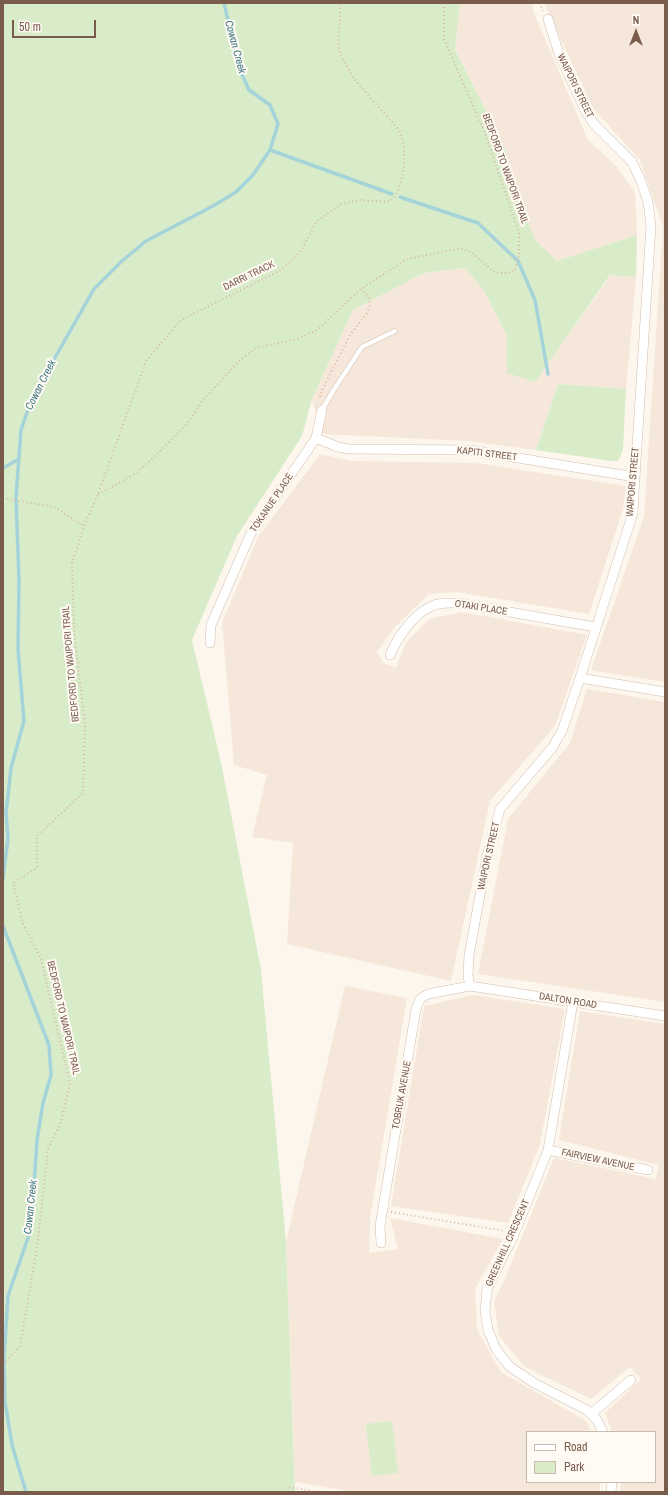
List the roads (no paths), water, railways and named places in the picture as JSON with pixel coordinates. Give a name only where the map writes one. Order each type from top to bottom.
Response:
[{"type":"street","name":"WAIPORI STREET","points":[[470,986],[468,976],[469,955],[487,857],[500,809],[552,748],[562,731],[633,513],[651,226],[648,202],[641,181],[632,162],[594,124],[585,110],[559,54],[548,19]]},
{"type":"street","name":"TOKANUE PLACE","points":[[210,643],[211,625],[251,532],[316,438],[322,410]]},
{"type":"street","name":"KAPITI STREET","points":[[316,438],[338,447],[349,449],[469,450],[635,477]]},
{"type":"street","name":"OTAKI PLACE","points":[[390,655],[397,639],[420,613],[430,606],[443,603],[458,603],[595,627]]},
{"type":"street","points":[[580,678],[665,692]]},
{"type":"street","name":"DALTON ROAD","points":[[470,986],[665,1016]]},
{"type":"street","name":"TOBRUK AVENUE","points":[[380,1243],[382,1210],[416,1009],[420,999],[428,994],[470,986]]},
{"type":"street","name":"GREENHILL CRESCENT","points":[[574,1002],[548,1150],[515,1233],[487,1289],[485,1311],[488,1330],[496,1348],[509,1366],[534,1383],[587,1410],[597,1420],[602,1431]]},
{"type":"street","name":"FAIRVIEW AVENUE","points":[[548,1150],[648,1170]]},
{"type":"street","points":[[591,1414],[631,1380]]},
{"type":"lane","points":[[322,410],[362,347],[395,331]]},
{"type":"waterway","name":"Cowan Creek","points":[[3,879],[8,838],[6,813],[11,768],[24,721],[18,649],[19,580],[16,497],[21,430],[32,398],[94,289],[122,261],[146,241],[213,206],[236,192],[253,175],[270,150],[278,124],[270,105],[249,90],[239,68],[224,3]]},
{"type":"waterway","points":[[270,150],[392,194]]},
{"type":"waterway","points":[[400,197],[478,223],[518,261],[535,300],[548,374]]},
{"type":"waterway","points":[[3,468],[19,459]]},
{"type":"waterway","name":"Cowan Creek","points":[[3,926],[49,1045],[51,1075],[43,1103],[37,1140],[31,1229],[8,1296],[4,1358],[5,1402],[12,1445],[26,1492]]}]
